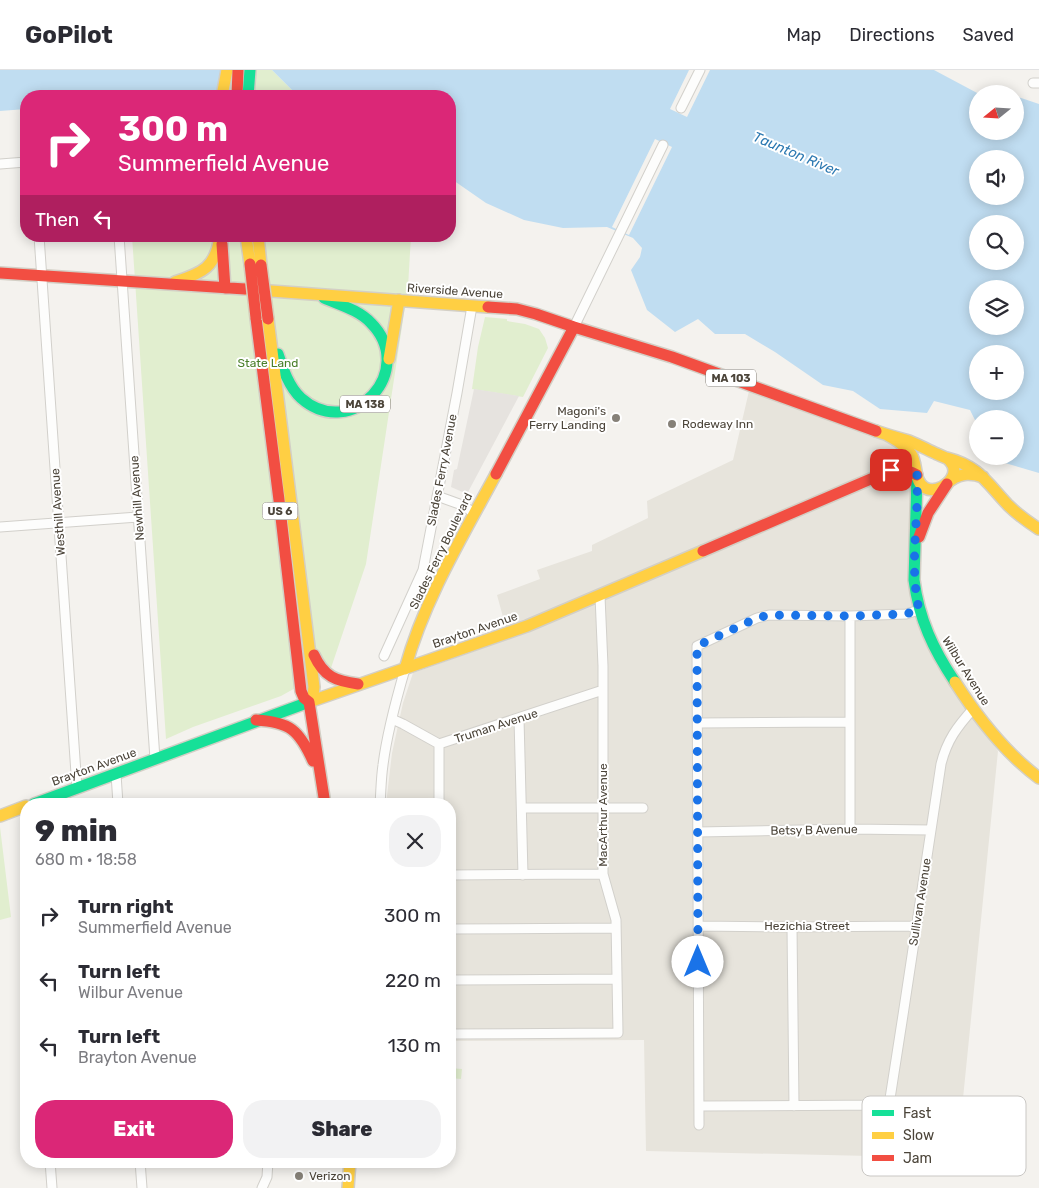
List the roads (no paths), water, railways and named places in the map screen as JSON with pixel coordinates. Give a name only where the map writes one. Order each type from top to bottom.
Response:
[{"type":"main road","points":[[223,90],[226,70]]},
{"type":"main road","points":[[237,90],[238,70]]},
{"type":"main road","points":[[248,90],[250,70]]},
{"type":"main road","points":[[170,284],[195,276],[205,269],[213,260],[220,242]]},
{"type":"main road","points":[[221,242],[225,288]]},
{"type":"main road","name":"US 6","points":[[248,242],[256,264]]},
{"type":"main road","name":"US 6","points":[[258,242],[256,264],[300,688],[302,695],[309,702]]},
{"type":"main road","name":"Riverside Avenue","points":[[0,273],[517,309],[672,357],[957,460],[971,466],[1013,510],[1039,529]]},
{"type":"main road","points":[[315,294],[357,313],[372,325],[380,335],[385,347],[387,371]]},
{"type":"main road","points":[[387,371],[399,300]]},
{"type":"main road","name":"US 6","points":[[262,319],[308,638],[314,687],[309,702],[323,798]]},
{"type":"main road","name":"MA 138","points":[[262,319],[282,368],[294,390],[300,398],[314,407],[340,412],[359,407],[375,394],[382,384],[387,371]]},
{"type":"main road","name":"Slades Ferry Boulevard","points":[[405,669],[409,652],[435,590],[574,327]]},
{"type":"main road","name":"Riverside Avenue","points":[[888,435],[911,454],[917,475]]},
{"type":"main road","points":[[949,482],[954,472],[954,466],[945,457],[936,457],[919,465],[917,475],[921,485],[928,490],[938,489],[949,482],[961,474],[976,475],[984,478]]},
{"type":"main road","name":"Brayton Avenue","points":[[50,798],[256,720],[527,626],[899,468],[910,470],[917,475]]},
{"type":"main road","name":"Wilbur Avenue","points":[[917,475],[914,587],[919,610],[929,637],[942,663],[994,737],[1030,772],[1039,778]]},
{"type":"main road","name":"Wilbur Avenue","points":[[914,556],[925,520],[949,482]]},
{"type":"main road","points":[[308,638],[317,663],[326,673],[336,680],[361,684]]},
{"type":"main road","points":[[256,720],[282,723],[295,731],[308,749],[320,777]]},
{"type":"main road","points":[[0,815],[20,808]]},
{"type":"main road","points":[[348,1188],[349,1168]]},
{"type":"street","points":[[681,108],[700,70]]},
{"type":"street","points":[[574,327],[663,145]]},
{"type":"street","points":[[0,164],[20,162]]},
{"type":"street","name":"Westhill Avenue","points":[[39,242],[77,788]]},
{"type":"street","name":"Newhill Avenue","points":[[119,242],[155,759]]},
{"type":"street","name":"Slades Ferry Avenue","points":[[384,656],[423,570],[472,306]]},
{"type":"street","points":[[437,496],[462,505],[474,513]]},
{"type":"street","points":[[0,527],[138,517]]},
{"type":"street","name":"MacArthur Avenue","points":[[456,1034],[618,1033],[616,920],[603,874],[603,690],[600,596]]},
{"type":"street","points":[[699,1125],[697,646],[757,618],[769,615],[850,616],[906,614],[919,610]]},
{"type":"street","points":[[850,616],[850,829]]},
{"type":"street","name":"Slades Ferry Boulevard","points":[[380,798],[383,765],[392,719],[405,669]]},
{"type":"street","name":"Truman Avenue","points":[[392,719],[439,744],[603,690]]},
{"type":"street","name":"Sullivan Avenue","points":[[890,1096],[944,753],[956,729],[974,709]]},
{"type":"street","points":[[519,718],[522,875]]},
{"type":"street","points":[[698,723],[850,722]]},
{"type":"street","points":[[439,744],[439,798]]},
{"type":"street","points":[[116,774],[118,798]]},
{"type":"street","points":[[522,808],[643,808]]},
{"type":"street","name":"Betsy B Avenue","points":[[698,832],[850,829],[931,830]]},
{"type":"street","points":[[456,876],[603,874]]},
{"type":"street","name":"Hezichia Street","points":[[698,926],[916,926]]},
{"type":"street","points":[[792,927],[794,1106]]},
{"type":"street","points":[[456,929],[616,928]]},
{"type":"street","points":[[456,980],[617,979]]},
{"type":"street","points":[[700,1106],[862,1105]]},
{"type":"street","points":[[51,1168],[52,1188]]},
{"type":"street","points":[[141,1168],[142,1188]]},
{"type":"street","points":[[262,1188],[267,1177],[268,1168]]},
{"type":"water","points":[[0,70],[257,70],[230,90],[20,90],[20,109],[0,111]]},
{"type":"water","name":"Taunton River","points":[[272,70],[934,70],[969,89],[969,140],[1024,140],[1024,99],[1039,104],[1039,473],[1012,465],[1024,465],[1024,410],[970,410],[934,401],[927,413],[880,409],[853,391],[823,385],[745,334],[715,334],[698,319],[675,332],[647,310],[631,270],[640,257],[642,248],[633,238],[607,227],[563,228],[524,220],[486,203],[456,182],[456,90],[292,90]]},
{"type":"place","name":"Magoni's Ferry Landing","points":[[616,418]]},
{"type":"place","name":"Rodeway Inn","points":[[672,424]]},
{"type":"place","name":"Verizon","points":[[299,1176]]},
{"type":"park label","name":"State Land","points":[[268,363]]}]
